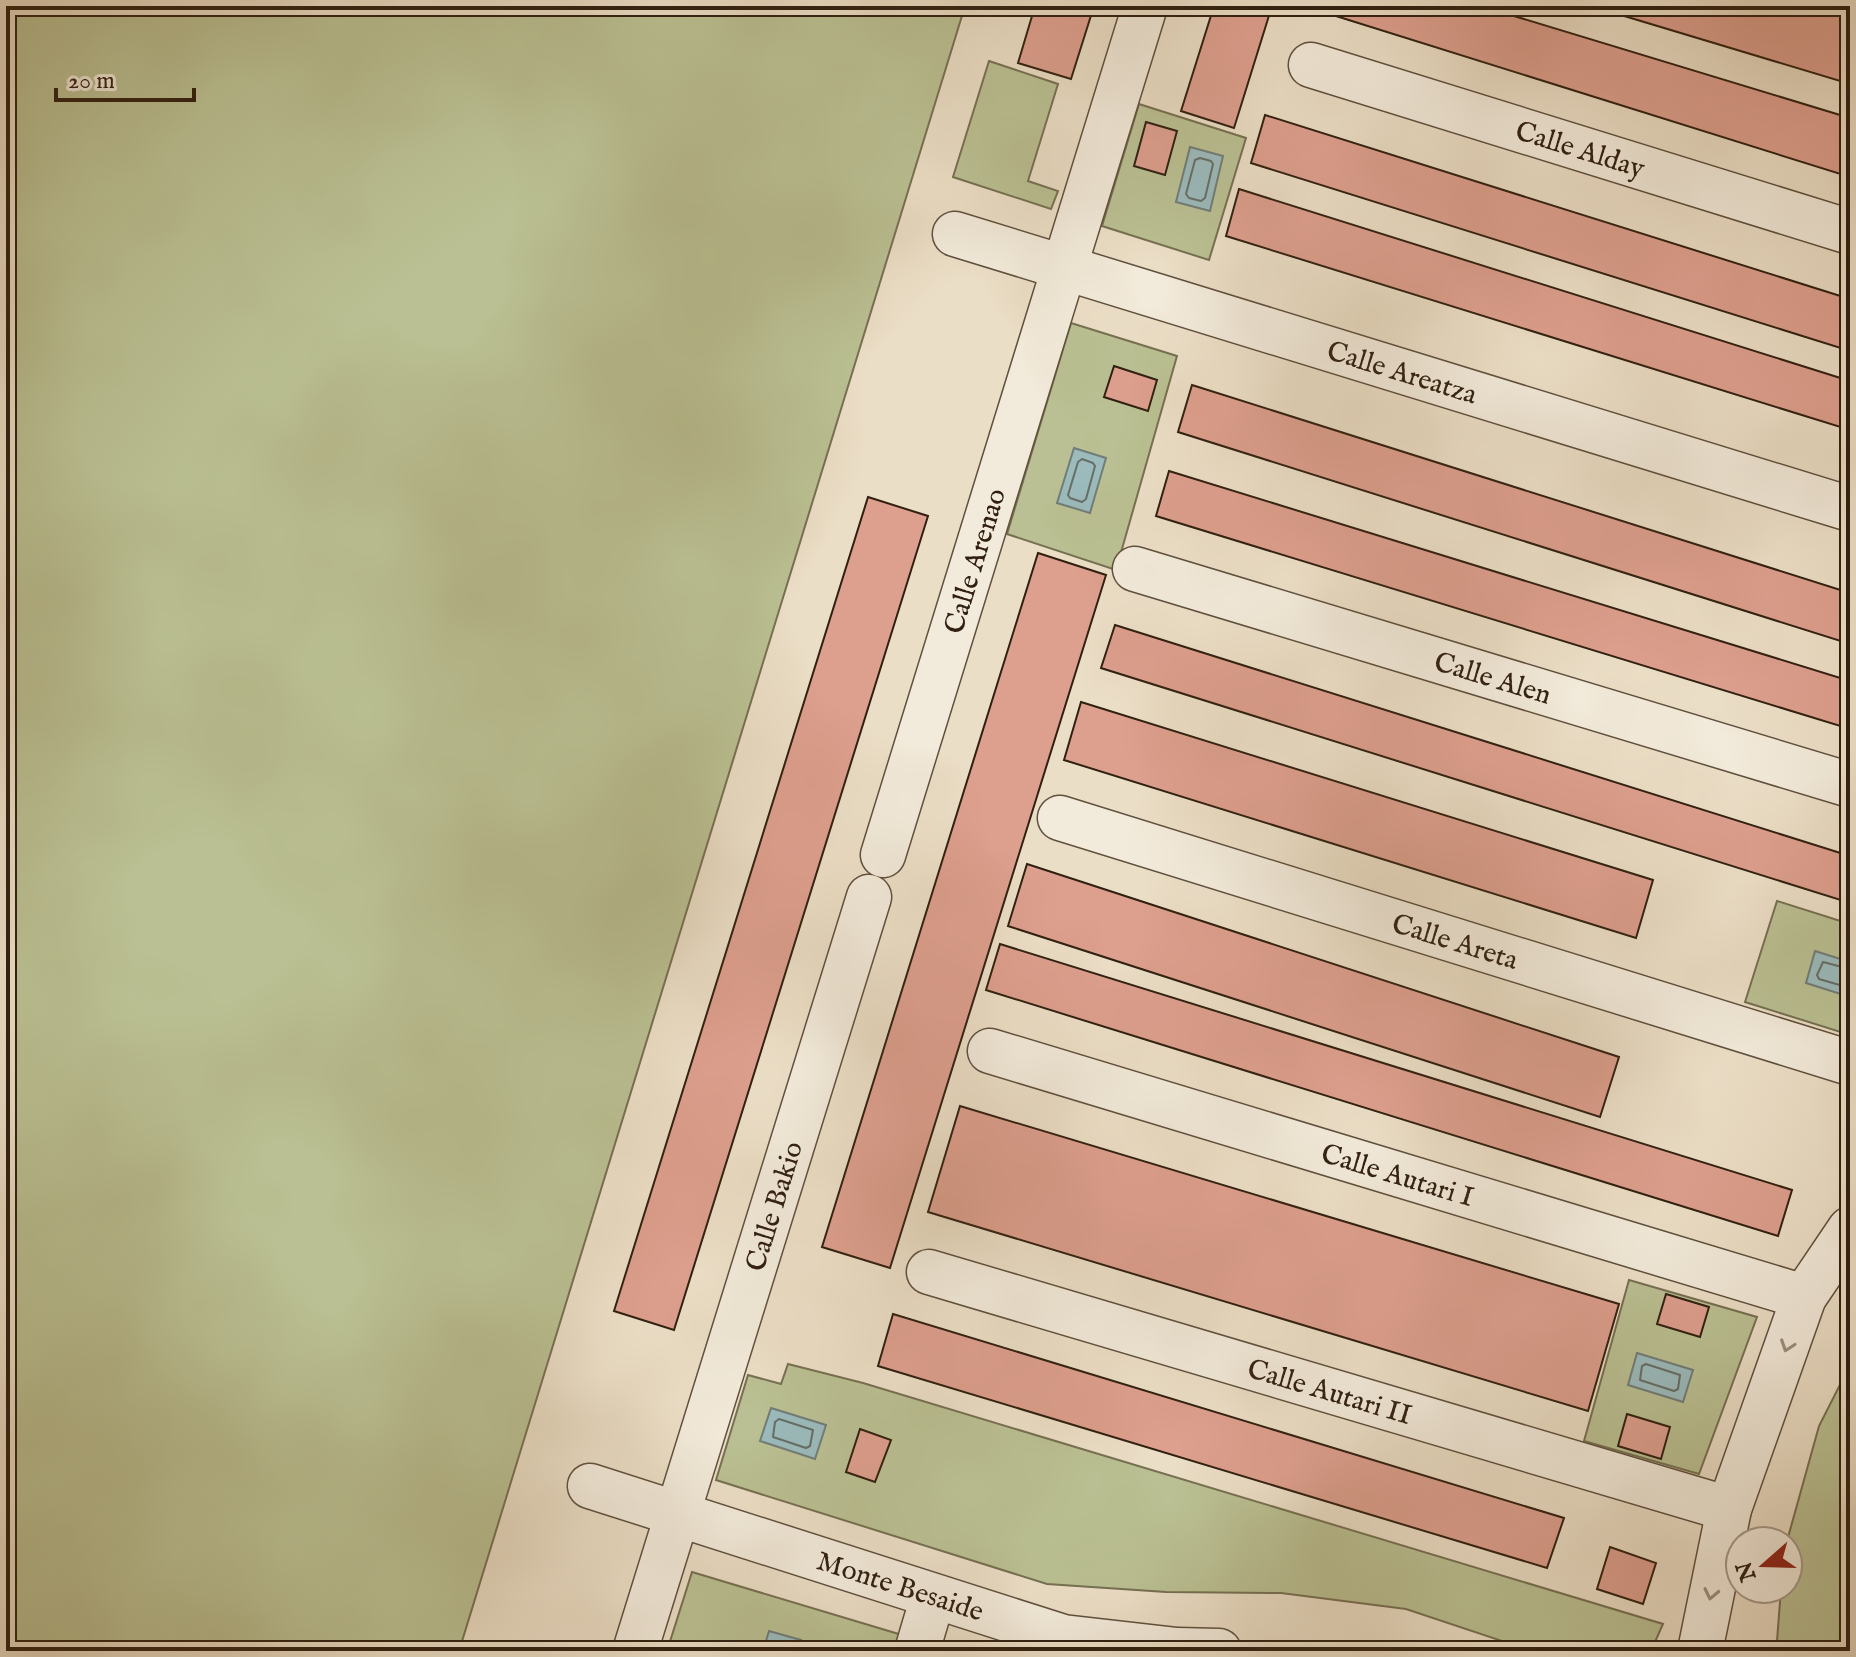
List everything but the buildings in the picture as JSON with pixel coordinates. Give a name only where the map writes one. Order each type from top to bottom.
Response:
[{"type":"street","name":"Calle Arenao","points":[[883,855],[1145,6]]},
{"type":"street","name":"Calle Alday","points":[[1311,65],[1850,232]]},
{"type":"street","name":"Calle Areatza","points":[[955,234],[1850,509]]},
{"type":"street","name":"Calle Alen","points":[[1135,569],[1850,785]]},
{"type":"street","name":"Calle Areta","points":[[1060,818],[1850,1063]]},
{"type":"street","name":"Calle Bakio","points":[[635,1651],[869,897]]},
{"type":"street","name":"Calle Autari I","points":[[990,1051],[1804,1297]]},
{"type":"street","points":[[1700,1651],[1729,1509],[1804,1297],[1850,1229]]},
{"type":"street","name":"Calle Autari II","points":[[929,1272],[1729,1509]]},
{"type":"street","name":"Monte Besaide","points":[[590,1486],[1063,1637],[1177,1651],[1219,1651]]},
{"type":"street","points":[[917,1651],[933,1597]]},
{"type":"green space","points":[[6,6],[965,6],[459,1651],[6,1651]]},
{"type":"green space","points":[[989,61],[1058,84],[1028,181],[1058,191],[1051,209],[953,177]]},
{"type":"green space","points":[[1139,104],[1246,138],[1209,260],[1102,226]]},
{"type":"green space","points":[[1071,323],[1177,356],[1116,570],[1007,534]]},
{"type":"green space","points":[[1777,901],[1850,924],[1850,1035],[1745,1002]]},
{"type":"green space","points":[[1629,1280],[1757,1317],[1699,1474],[1584,1441]]},
{"type":"green space","points":[[788,1364],[863,1383],[1663,1624],[1651,1651],[1532,1651],[1406,1609],[1281,1593],[1166,1592],[1047,1584],[716,1480],[748,1375],[781,1384]]},
{"type":"green space","points":[[1850,1365],[1850,1651],[1780,1651],[1777,1641],[1780,1605],[1804,1605],[1804,1525],[1791,1525],[1819,1426]]},
{"type":"green space","points":[[692,1572],[902,1635],[897,1651],[667,1651]]},
{"type":"water","points":[[1190,147],[1223,156],[1210,211],[1176,202]]},
{"type":"water","points":[[1074,448],[1106,458],[1090,513],[1057,503]]},
{"type":"water","points":[[1815,951],[1850,962],[1850,997],[1806,983]]},
{"type":"water","points":[[1637,1353],[1693,1370],[1683,1402],[1628,1385]]},
{"type":"water","points":[[771,1408],[826,1425],[815,1459],[760,1441]]},
{"type":"water","points":[[769,1631],[801,1640],[797,1651],[763,1651]]}]
